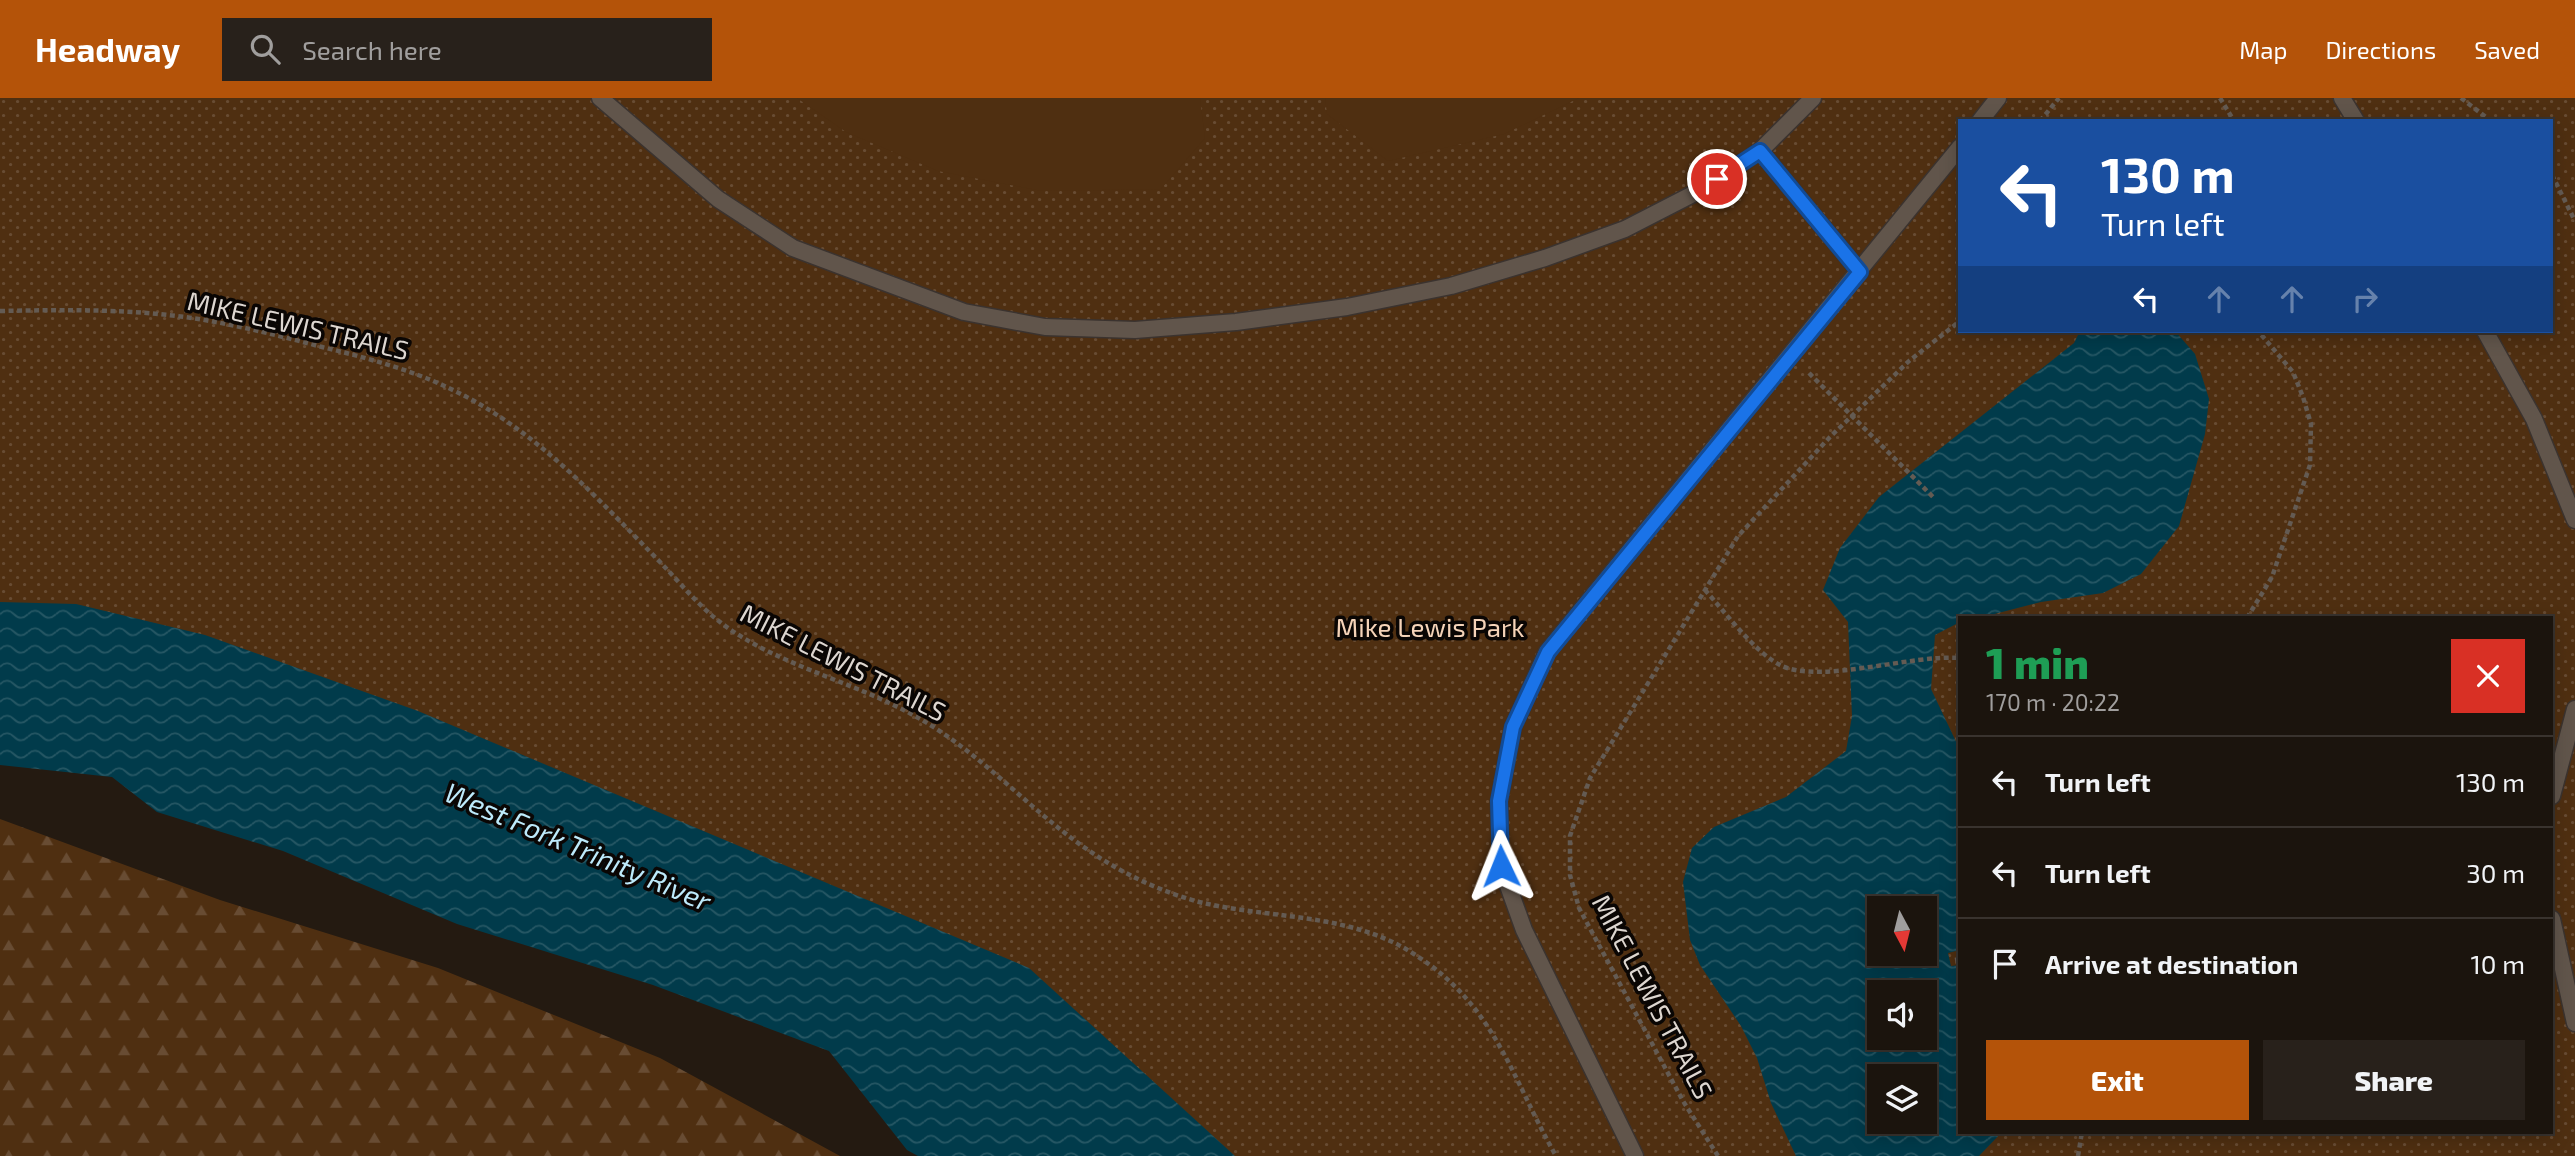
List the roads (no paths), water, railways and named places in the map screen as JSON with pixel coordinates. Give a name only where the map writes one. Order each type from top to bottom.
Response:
[{"type":"lane","points":[[600,98],[718,199],[793,248],[964,312],[1045,327],[1135,330],[1236,322],[1347,307],[1451,286],[1545,258],[1625,229],[1695,193],[1760,151],[1813,98]]},
{"type":"lane","points":[[1981,119],[1997,98]]},
{"type":"lane","points":[[2342,98],[2355,119]]},
{"type":"lane","points":[[1635,1156],[1524,930],[1501,866],[1499,801],[1511,740],[1548,652],[1958,150]]},
{"type":"lane","points":[[1760,151],[1860,272]]},
{"type":"lane","points":[[2486,333],[2534,419],[2575,520]]},
{"type":"lane","points":[[2553,792],[2575,709]]},
{"type":"lane","points":[[2553,924],[2575,1023]]},
{"type":"water","points":[[2079,333],[2177,333],[2195,354],[2209,399],[2205,434],[2179,526],[2141,574],[2103,593],[2041,602],[1987,616],[1958,616],[1958,623],[1935,635],[1931,689],[1958,746],[1958,950],[1948,953],[1951,966],[1958,965],[1958,1134],[2000,1134],[1979,1156],[1796,1156],[1771,1103],[1757,1058],[1741,1026],[1700,965],[1690,940],[1683,882],[1692,848],[1714,827],[1786,797],[1846,751],[1852,716],[1848,622],[1823,590],[1840,548],[1879,497],[2074,343]]},
{"type":"water","name":"West Fork Trinity River","points":[[0,602],[76,604],[205,635],[418,711],[1029,968],[1235,1156],[918,1156],[907,1150],[829,1051],[653,985],[457,924],[283,851],[157,812],[112,777],[0,765]]},
{"type":"park label","name":"Mike Lewis Park","points":[[1430,628]]}]
